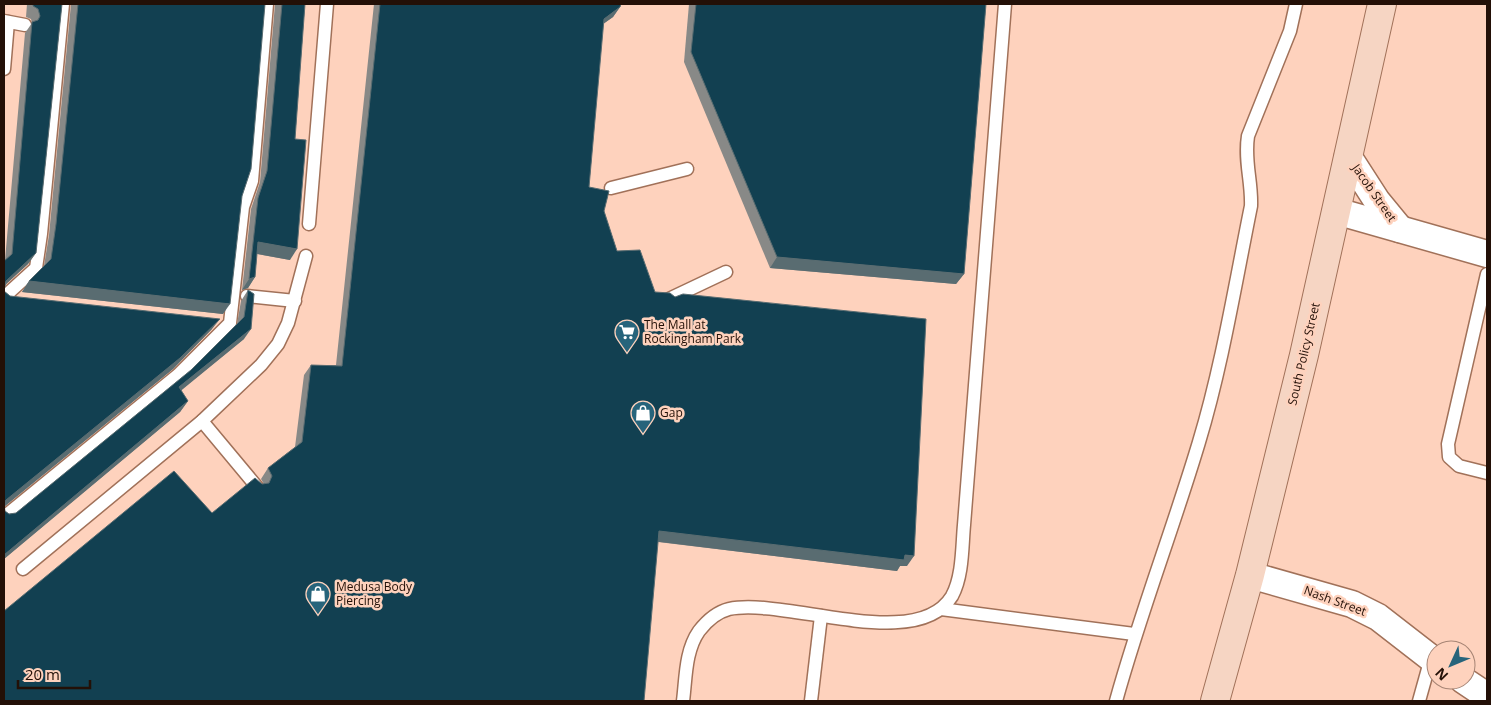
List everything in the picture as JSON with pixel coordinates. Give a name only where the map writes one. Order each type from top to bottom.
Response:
[{"type":"street","name":"South Policy Street","points":[[1215,701],[1250,575],[1304,356],[1382,4]]},
{"type":"street","name":"Jacob Street","points":[[1348,156],[1377,201],[1400,229]]},
{"type":"street","name":"Jacob Street","points":[[1336,211],[1487,254]]},
{"type":"street","name":"Nash Street","points":[[1250,575],[1352,604],[1394,628],[1426,654]]},
{"type":"street","points":[[1476,689],[1487,696]]},
{"type":"lane","points":[[4,297],[36,268],[41,234],[63,4]]},
{"type":"lane","points":[[4,517],[178,375],[230,323],[243,207],[252,181],[267,4]]},
{"type":"lane","points":[[309,224],[327,4]]},
{"type":"lane","points":[[683,701],[689,651],[698,633],[710,618],[728,610],[748,608],[821,616],[912,622],[928,617],[941,609],[952,596],[957,582],[964,525],[1005,4]]},
{"type":"lane","points":[[1116,701],[1134,634],[1187,480],[1209,408],[1251,206],[1252,188],[1245,154],[1248,136],[1290,31],[1296,4]]},
{"type":"lane","points":[[4,69],[6,21],[25,25]]},
{"type":"lane","points":[[612,188],[687,169]]},
{"type":"lane","points":[[23,568],[238,390],[272,351],[288,323],[306,256]]},
{"type":"lane","points":[[669,299],[726,272]]},
{"type":"lane","points":[[1487,274],[1448,444],[1449,457],[1460,466],[1487,473]]},
{"type":"lane","points":[[247,296],[295,301]]},
{"type":"lane","points":[[4,297],[23,300]]},
{"type":"lane","points":[[210,321],[230,323]]},
{"type":"lane","points":[[202,421],[257,487]]},
{"type":"lane","points":[[941,609],[1134,634]]},
{"type":"lane","points":[[811,701],[821,616]]},
{"type":"lane","points":[[1419,701],[1426,680]]},
{"type":"building","points":[[33,4],[62,4],[36,253],[6,281],[4,291],[4,261],[12,254],[32,22],[38,20],[40,16],[38,9]]},
{"type":"building","points":[[78,4],[265,4],[251,169],[242,196],[230,304],[29,281],[51,259]]},
{"type":"building","points":[[282,4],[305,4],[295,139],[306,140],[297,249],[258,242],[255,277],[249,279],[258,198],[267,171]]},
{"type":"building","name":"The Mall at Rockingham Park","points":[[380,4],[621,4],[620,7],[604,19],[589,187],[609,191],[604,211],[617,251],[640,250],[655,292],[670,293],[675,297],[683,294],[926,319],[914,556],[905,555],[904,560],[659,531],[644,701],[4,701],[4,611],[174,471],[212,513],[255,478],[262,484],[269,483],[272,476],[268,468],[302,442],[311,365],[342,366]]},
{"type":"building","points":[[696,4],[986,4],[964,274],[777,257],[691,52]]},
{"type":"building","points":[[248,290],[254,294],[251,329],[179,387],[188,401],[4,555],[4,505],[5,511],[9,514],[16,513],[191,370],[244,317]]},
{"type":"building","points":[[4,291],[10,296],[220,319],[180,358],[6,500],[4,504]]},
{"type":"place","name":"The Mall at Rockingham Park","points":[[627,353]]},
{"type":"place","name":"Gap","points":[[643,434]]},
{"type":"place","name":"Medusa Body Piercing","points":[[318,615]]}]
